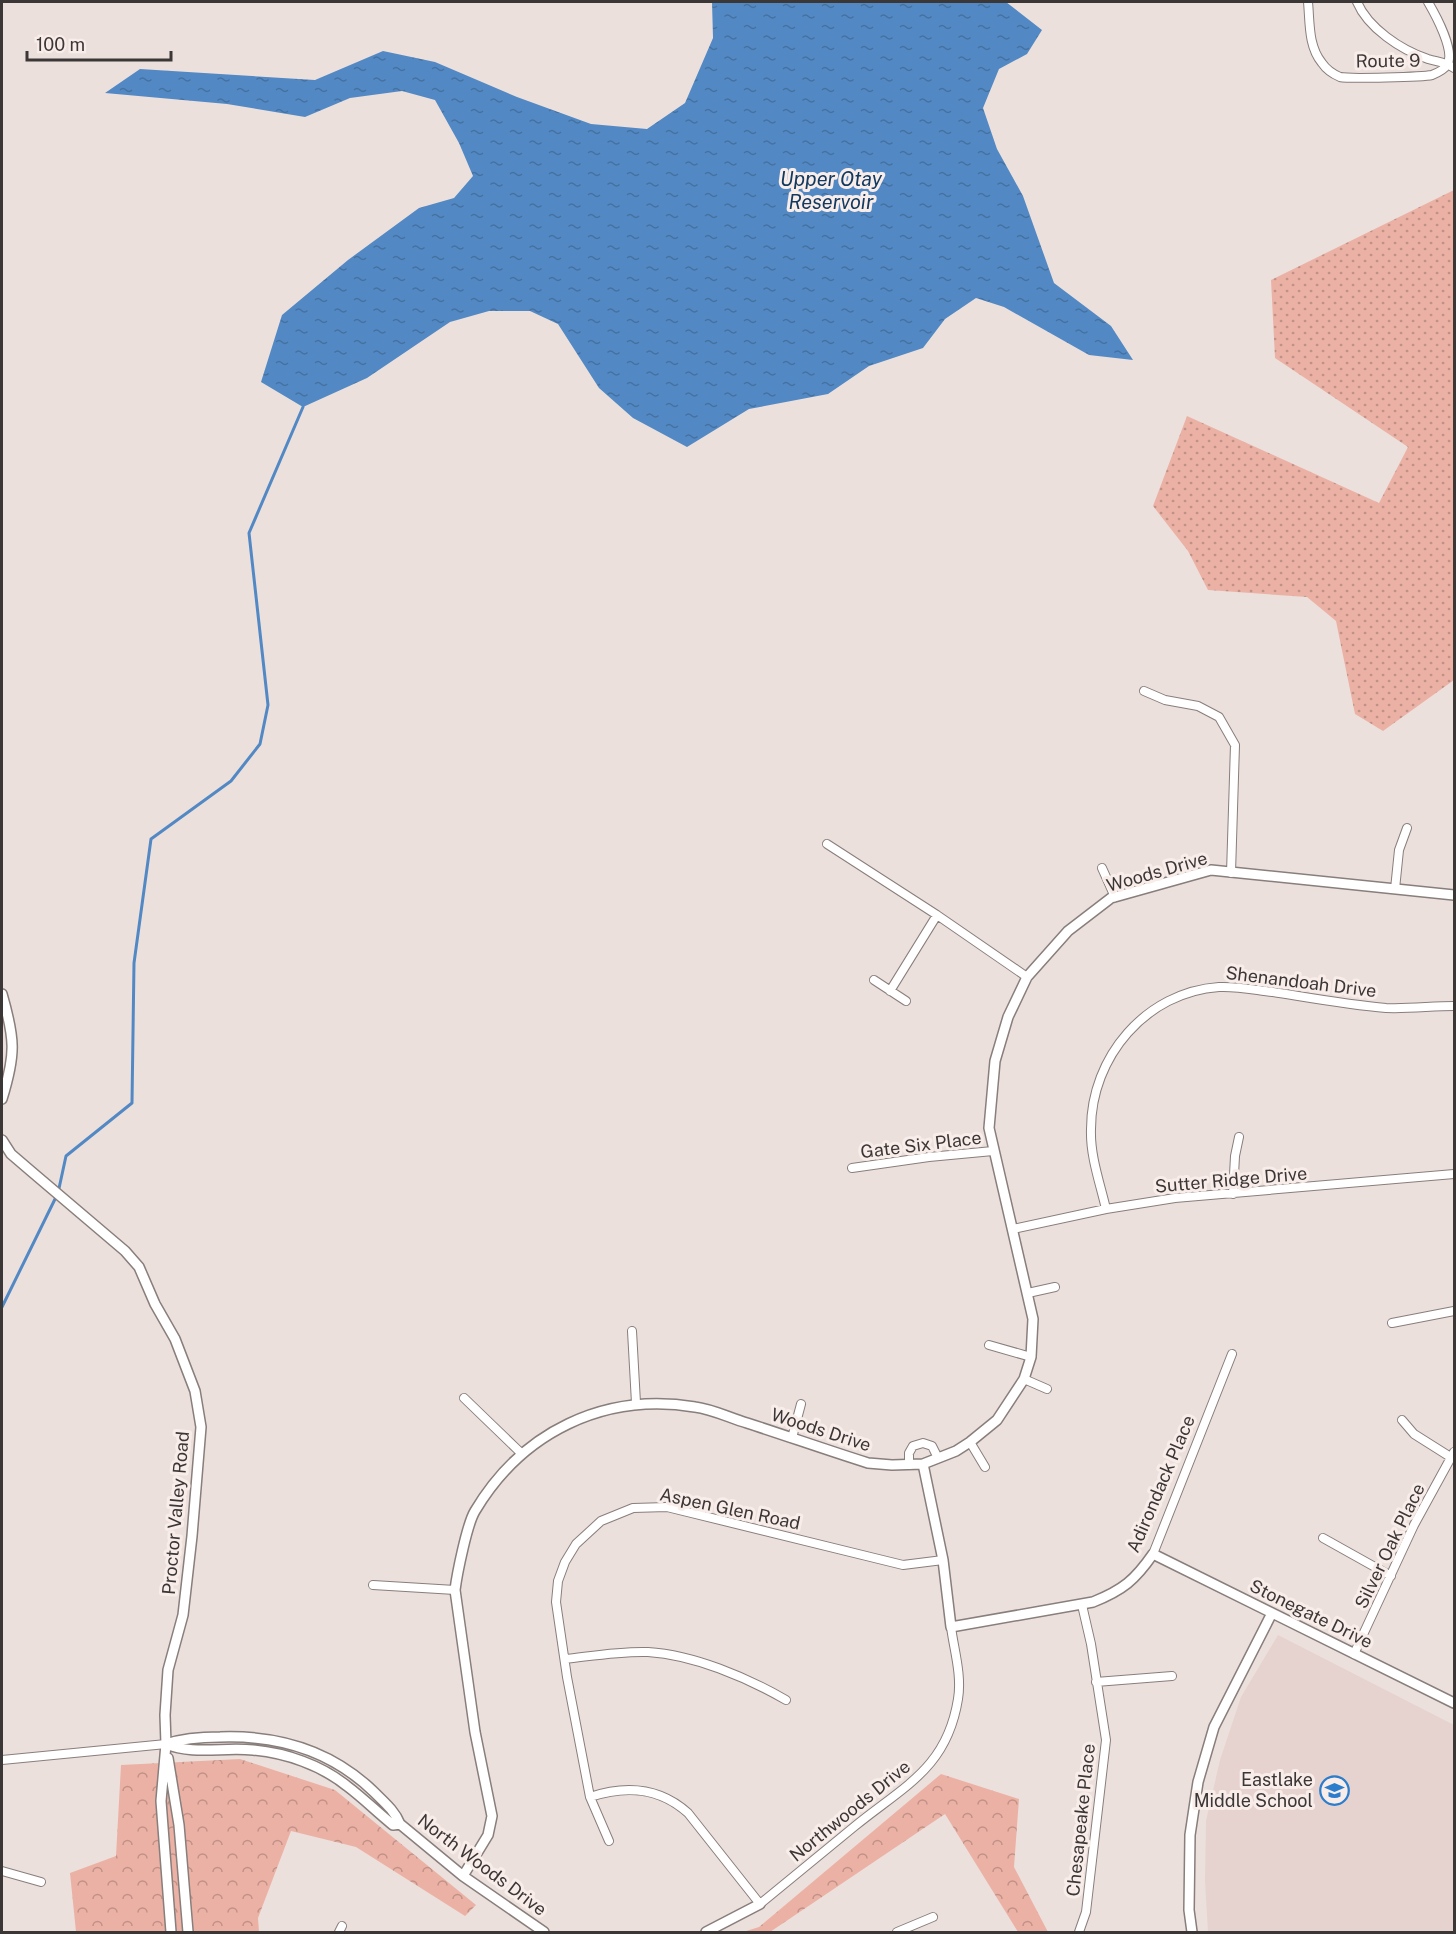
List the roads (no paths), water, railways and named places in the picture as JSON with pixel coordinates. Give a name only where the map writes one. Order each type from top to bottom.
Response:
[{"type":"street","name":"Route 9","points":[[1308,2],[1313,47],[1322,63],[1336,75],[1342,77],[1427,76],[1452,66]]},
{"type":"street","name":"Route 9","points":[[1357,2],[1367,18],[1391,39],[1429,59],[1452,66]]},
{"type":"street","name":"Route 9","points":[[1430,4],[1450,52],[1452,66]]},
{"type":"street","points":[[1144,691],[1165,700],[1198,706],[1219,717],[1235,744],[1231,873]]},
{"type":"street","points":[[1395,889],[1399,850],[1407,828]]},
{"type":"street","points":[[827,844],[938,915],[1027,977]]},
{"type":"street","points":[[1102,868],[1115,897]]},
{"type":"street","name":"Woods Drive","points":[[463,1876],[488,1834],[492,1816],[475,1732],[455,1590],[474,1512],[521,1453],[548,1433],[582,1417],[636,1403],[695,1407],[868,1463],[923,1464],[970,1442],[997,1420],[1024,1379],[1031,1357],[1033,1319],[989,1128],[995,1060],[1008,1017],[1027,977],[1068,931],[1115,897],[1211,870],[1455,895]]},
{"type":"street","points":[[890,991],[938,915]]},
{"type":"street","points":[[874,980],[906,1001]]},
{"type":"street","name":"Shenandoah Drive","points":[[1106,1209],[1091,1143],[1091,1116],[1096,1090],[1106,1065],[1121,1040],[1141,1019],[1164,1003],[1202,989],[1229,987],[1387,1008],[1455,1006]]},
{"type":"street","points":[[2,994],[13,1045],[12,1063],[2,1099]]},
{"type":"street","points":[[1233,1194],[1235,1156],[1239,1137]]},
{"type":"street","name":"Proctor Valley Road","points":[[2,1140],[11,1154],[135,1262],[175,1339],[195,1391],[200,1416],[200,1448],[183,1615],[168,1670],[166,1744],[161,1801],[171,1932]]},
{"type":"street","name":"Gate Six Place","points":[[852,1168],[993,1151]]},
{"type":"street","name":"Sutter Ridge Drive","points":[[1013,1229],[1106,1209],[1175,1198],[1455,1174]]},
{"type":"street","points":[[1028,1293],[1054,1287]]},
{"type":"street","points":[[1392,1323],[1455,1311]]},
{"type":"street","points":[[632,1330],[636,1403]]},
{"type":"street","points":[[989,1345],[1031,1357]]},
{"type":"street","name":"Adirondack Place","points":[[951,1627],[1033,1611],[1082,1605],[1104,1598],[1138,1576],[1153,1554],[1232,1354]]},
{"type":"street","points":[[1024,1379],[1047,1389]]},
{"type":"street","points":[[464,1398],[521,1453]]},
{"type":"street","points":[[792,1438],[801,1404]]},
{"type":"street","points":[[1402,1420],[1414,1434],[1453,1455]]},
{"type":"street","points":[[970,1442],[986,1467]]},
{"type":"street","points":[[909,1465],[909,1453],[913,1446],[923,1443],[932,1446],[938,1458]]},
{"type":"street","name":"Silver Oak Place","points":[[1354,1654],[1414,1525],[1453,1455]]},
{"type":"street","points":[[923,1464],[943,1560],[951,1627]]},
{"type":"street","name":"Aspen Glen Road","points":[[609,1841],[590,1797],[556,1602],[558,1581],[565,1562],[576,1544],[592,1527],[611,1515],[633,1508],[667,1507],[903,1565],[943,1560]]},
{"type":"street","points":[[1323,1538],[1391,1576]]},
{"type":"street","name":"Stonegate Drive","points":[[1153,1554],[1455,1703]]},
{"type":"street","points":[[373,1586],[455,1590]]},
{"type":"street","name":"Chesapeake Place","points":[[1079,1932],[1086,1912],[1106,1740],[1091,1644],[1082,1605]]},
{"type":"street","points":[[1192,1932],[1189,1910],[1190,1835],[1198,1782],[1214,1727],[1272,1613]]},
{"type":"street","name":"Northwoods Drive","points":[[760,1904],[916,1779],[934,1759],[950,1730],[960,1684],[951,1627]]},
{"type":"street","points":[[565,1659],[639,1652],[675,1656],[756,1683],[786,1700]]},
{"type":"street","points":[[1096,1682],[1172,1676]]},
{"type":"street","name":"North Woods Drive","points":[[2,1760],[166,1744],[192,1737],[257,1737],[305,1749],[325,1756],[356,1776],[398,1817],[400,1824],[463,1876],[544,1932]]},
{"type":"street","name":"Proctor Valley Road","points":[[166,1744],[180,1824],[189,1932]]},
{"type":"street","name":"North Woods Drive","points":[[166,1744],[181,1750],[254,1750],[302,1761],[333,1776],[393,1825],[400,1824]]},
{"type":"street","points":[[590,1797],[606,1791],[639,1789],[657,1793],[674,1801],[688,1813],[760,1904],[705,1932]]},
{"type":"street","points":[[2,1871],[41,1881]]},
{"type":"street","points":[[897,1932],[933,1917]]},
{"type":"water","name":"Upper Otay Reservoir","points":[[712,2],[1006,2],[1042,30],[1027,54],[999,69],[983,108],[997,149],[1023,196],[1054,283],[1111,326],[1133,360],[1089,355],[1004,307],[976,298],[945,319],[923,348],[869,366],[828,394],[749,409],[687,447],[633,418],[599,388],[558,324],[530,311],[489,311],[450,322],[367,378],[303,407],[261,382],[282,315],[348,260],[419,208],[454,198],[473,176],[459,143],[435,100],[402,91],[350,98],[305,117],[227,104],[105,93],[140,69],[315,80],[383,51],[435,62],[517,97],[591,124],[647,129],[685,103],[713,38]]},
{"type":"waterway","points":[[2,1307],[58,1193],[66,1156],[132,1103],[134,963],[151,839],[231,781],[260,744],[268,705],[249,533],[303,407]]},
{"type":"place","name":"Eastlake Middle School","points":[[1334,1790]]}]
